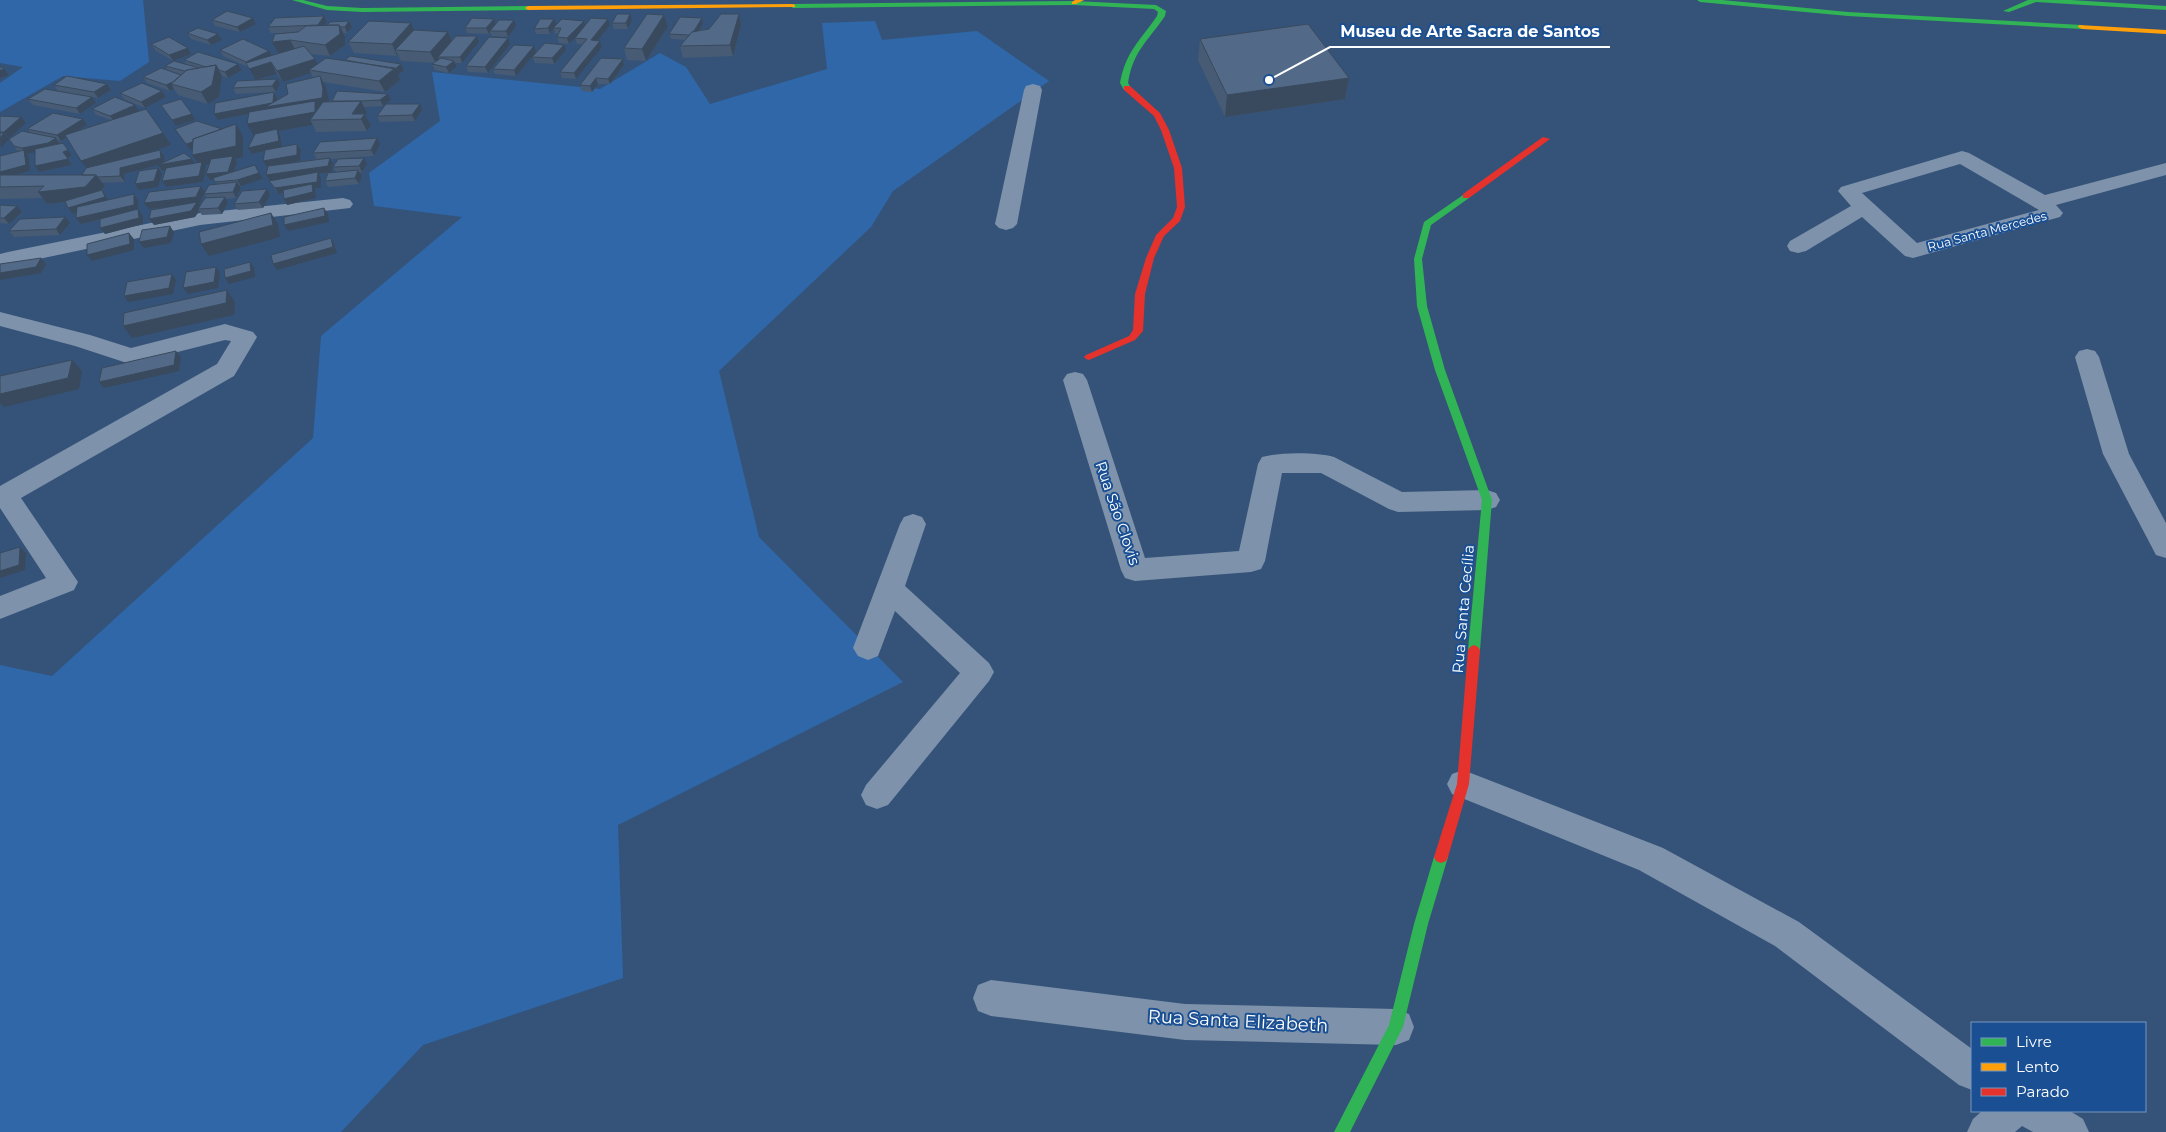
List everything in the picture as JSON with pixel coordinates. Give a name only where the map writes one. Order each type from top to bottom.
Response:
[{"type":"street","points":[[295,0],[327,8],[406,5],[1078,2],[1156,8],[1162,11],[1161,17],[1145,35],[1128,60],[1124,83],[1129,92],[1148,105],[1161,120],[1174,158],[1182,197],[1178,218],[1161,234],[1142,283],[1137,307],[1138,331],[1132,338],[1089,357]]},
{"type":"street","points":[[1700,0],[1848,14],[2166,32]]},
{"type":"street","points":[[2166,8],[2035,0],[2002,10],[2166,20]]},
{"type":"street","points":[[1006,224],[1033,90]]},
{"type":"street","name":"Rua Santa Cecília","points":[[1342,1132],[1396,1027],[1421,924],[1463,784],[1487,500],[1440,370],[1422,306],[1418,259],[1427,224],[1546,139]]},
{"type":"street","name":"Rua Santa Mercedes","points":[[1962,157],[2042,202],[2053,213],[1913,251],[1864,207],[1848,191],[1962,157]]},
{"type":"street","name":"Rua Santa Mercedes","points":[[2042,202],[2165,170]]},
{"type":"street","points":[[3,259],[200,219],[343,204]]},
{"type":"street","points":[[1798,246],[1864,207]]},
{"type":"street","points":[[0,319],[82,340],[130,356],[225,332],[245,337],[226,370],[5,495],[64,582],[0,608]]},
{"type":"street","points":[[2086,357],[2116,454],[2166,548]]},
{"type":"street","name":"Rua São Clovis","points":[[1075,380],[1135,570],[1251,561],[1271,464],[1326,464],[1398,502],[1487,500]]},
{"type":"street","points":[[868,648],[913,524]]},
{"type":"street","points":[[876,795],[979,672],[890,589]]},
{"type":"street","points":[[1463,784],[1651,859],[1787,934],[1971,1071]]},
{"type":"street","name":"Rua Santa Elizabeth","points":[[991,998],[1185,1022],[1396,1027]]},
{"type":"street","points":[[1986,1132],[2009,1112]]},
{"type":"street","points":[[2035,1112],[2070,1132]]},
{"type":"shaded area","points":[[0,0],[143,0],[149,62],[120,81],[63,76],[0,112],[0,83],[23,67],[0,63]]},
{"type":"shaded area","points":[[875,21],[882,40],[977,31],[1049,81],[893,191],[871,227],[719,371],[759,537],[903,682],[618,825],[623,978],[423,1045],[341,1132],[0,1132],[0,665],[52,676],[313,438],[321,336],[462,217],[374,206],[369,173],[440,121],[432,72],[600,89],[660,53],[686,67],[710,104],[827,69],[822,23]]},
{"type":"building","points":[[227,11],[253,18],[237,27],[212,20]]},
{"type":"building","points":[[617,14],[630,14],[626,23],[612,23]]},
{"type":"building","points":[[647,14],[664,15],[642,49],[624,48]]},
{"type":"building","points":[[721,14],[739,14],[730,45],[680,46],[692,32],[709,29]]},
{"type":"building","points":[[324,16],[318,25],[268,27],[275,18]]},
{"type":"building","points":[[680,17],[702,18],[694,31],[689,35],[669,34]]},
{"type":"building","points":[[472,18],[494,19],[486,28],[465,28]]},
{"type":"building","points":[[591,18],[608,19],[591,40],[600,41],[574,73],[560,72],[587,39],[575,38]]},
{"type":"building","points":[[540,19],[554,19],[548,28],[534,29]]},
{"type":"building","points":[[562,19],[584,21],[567,38],[557,37],[561,28],[553,28]]},
{"type":"building","points":[[499,20],[514,20],[506,31],[490,31]]},
{"type":"building","points":[[349,21],[345,27],[327,25],[330,22]]},
{"type":"building","points":[[369,21],[411,23],[392,44],[348,42]]},
{"type":"building","points":[[1308,24],[1349,78],[1227,95],[1200,39]]},
{"type":"building","points":[[339,25],[340,34],[325,45],[290,40],[272,42],[275,34],[298,32],[306,26]]},
{"type":"building","points":[[198,28],[218,34],[207,40],[187,33]]},
{"type":"building","points":[[414,30],[448,32],[430,52],[395,50]]},
{"type":"building","points":[[456,36],[477,36],[460,57],[438,57]]},
{"type":"building","points":[[169,37],[188,48],[169,55],[151,44]]},
{"type":"building","points":[[489,37],[508,38],[485,67],[466,66]]},
{"type":"building","points":[[243,39],[269,51],[246,62],[220,50]]},
{"type":"building","points":[[545,43],[564,45],[552,58],[532,57]]},
{"type":"building","points":[[514,45],[534,46],[514,70],[493,69]]},
{"type":"building","points":[[304,46],[315,59],[277,71],[271,62],[249,69],[246,63]]},
{"type":"building","points":[[198,52],[238,64],[225,72],[219,70],[216,65],[206,67],[184,60]]},
{"type":"building","points":[[350,56],[401,64],[395,69],[345,60]]},
{"type":"building","points":[[326,58],[395,68],[379,81],[309,70]]},
{"type":"building","points":[[441,58],[454,61],[446,67],[432,64]]},
{"type":"building","points":[[601,58],[623,59],[608,79],[596,78],[590,86],[580,85]]},
{"type":"building","points":[[174,61],[199,68],[185,71],[165,66]]},
{"type":"building","points":[[216,65],[212,85],[201,92],[171,84],[187,70]]},
{"type":"building","points":[[161,68],[181,75],[166,85],[143,77]]},
{"type":"building","points":[[67,76],[107,84],[94,92],[54,85]]},
{"type":"building","points":[[320,76],[323,89],[322,98],[265,107],[288,94],[286,84]]},
{"type":"building","points":[[277,79],[272,86],[233,88],[237,81]]},
{"type":"building","points":[[142,83],[162,91],[141,102],[120,93]]},
{"type":"building","points":[[45,89],[92,97],[76,108],[28,99]]},
{"type":"building","points":[[337,91],[388,94],[380,100],[332,101]]},
{"type":"building","points":[[274,92],[272,103],[214,114],[215,103]]},
{"type":"building","points":[[115,97],[135,105],[110,116],[92,109]]},
{"type":"building","points":[[181,99],[192,114],[172,120],[161,105]]},
{"type":"building","points":[[315,101],[315,112],[247,124],[249,112]]},
{"type":"building","points":[[361,101],[352,114],[365,114],[361,119],[310,120],[323,102]]},
{"type":"building","points":[[386,104],[420,104],[412,115],[377,116]]},
{"type":"building","points":[[146,109],[163,133],[81,161],[65,135]]},
{"type":"building","points":[[53,113],[83,119],[57,135],[27,129]]},
{"type":"building","points":[[0,116],[21,117],[4,132],[0,132]]},
{"type":"building","points":[[197,121],[222,129],[193,139],[193,142],[186,144],[175,129]]},
{"type":"building","points":[[236,124],[236,146],[192,155],[193,139]]},
{"type":"building","points":[[277,129],[279,141],[248,148],[255,134]]},
{"type":"building","points":[[22,131],[56,138],[48,143],[22,148],[14,146],[9,139]]},
{"type":"building","points":[[377,138],[371,150],[313,153],[320,142]]},
{"type":"building","points":[[63,143],[68,150],[63,152],[68,159],[35,166],[35,149]]},
{"type":"building","points":[[297,144],[297,155],[263,161],[265,150]]},
{"type":"building","points":[[24,150],[26,165],[0,172],[0,156]]},
{"type":"building","points":[[160,150],[161,158],[120,168],[120,176],[98,177],[96,175],[82,175],[86,168]]},
{"type":"building","points":[[184,153],[192,159],[158,165]]},
{"type":"building","points":[[233,156],[228,172],[206,174],[211,159]]},
{"type":"building","points":[[330,158],[328,166],[266,175],[268,166]]},
{"type":"building","points":[[364,158],[359,166],[333,167],[338,159]]},
{"type":"building","points":[[202,162],[199,176],[162,181],[166,168]]},
{"type":"building","points":[[255,165],[259,173],[237,180],[215,182],[213,178]]},
{"type":"building","points":[[158,168],[154,181],[135,184],[139,171]]},
{"type":"building","points":[[358,170],[355,178],[325,181],[328,173]]},
{"type":"building","points":[[318,172],[317,182],[275,188],[269,181]]},
{"type":"building","points":[[0,175],[96,175],[85,187],[38,192],[44,186],[0,187]]},
{"type":"building","points":[[237,182],[233,192],[204,194],[209,185]]},
{"type":"building","points":[[312,184],[313,192],[284,199],[283,190]]},
{"type":"building","points":[[201,186],[196,197],[144,203],[149,192]]},
{"type":"building","points":[[267,189],[259,202],[234,204],[242,191]]},
{"type":"building","points":[[102,190],[105,197],[68,208],[65,201]]},
{"type":"building","points":[[134,194],[134,205],[76,218],[77,207]]},
{"type":"building","points":[[225,197],[218,208],[198,209],[205,198]]},
{"type":"building","points":[[197,202],[191,211],[149,219],[151,210]]},
{"type":"building","points":[[0,205],[17,206],[4,218],[0,218]]},
{"type":"building","points":[[324,208],[325,216],[284,225],[284,217]]},
{"type":"building","points":[[138,209],[139,218],[100,228],[100,219]]},
{"type":"building","points":[[271,213],[273,225],[201,244],[199,232]]},
{"type":"building","points":[[65,217],[56,229],[9,231],[20,219]]},
{"type":"building","points":[[170,226],[167,237],[139,242],[142,230]]},
{"type":"building","points":[[129,233],[130,244],[87,255],[87,244]]},
{"type":"building","points":[[331,238],[333,247],[273,264],[271,255]]},
{"type":"building","points":[[41,258],[36,267],[0,273],[0,264]]},
{"type":"building","points":[[250,262],[251,271],[225,278],[224,269]]},
{"type":"building","points":[[216,267],[214,282],[183,288],[186,272]]},
{"type":"building","points":[[172,274],[169,288],[124,296],[127,282]]},
{"type":"building","points":[[227,290],[226,303],[123,326],[124,313]]},
{"type":"building","points":[[176,351],[174,365],[99,382],[102,368]]},
{"type":"building","points":[[72,360],[68,378],[0,394],[0,376]]},
{"type":"building","points":[[20,547],[19,565],[0,571],[0,553]]},
{"type":"traffic: fast","points":[[295,0],[327,8],[362,10],[528,8]]},
{"type":"traffic: fast","points":[[1700,0],[1848,14],[2082,27]]},
{"type":"traffic: fast","points":[[2007,11],[2034,0]]},
{"type":"traffic: fast","points":[[2037,0],[2166,8]]},
{"type":"traffic: fast","points":[[793,6],[1074,3],[1156,7],[1162,11],[1161,16],[1129,61],[1124,83],[1127,88]]},
{"type":"traffic: fast","points":[[1466,196],[1427,224],[1418,259],[1422,306],[1440,370],[1487,500],[1474,650]]},
{"type":"traffic: fast","points":[[1342,1132],[1396,1027],[1421,924],[1441,857]]},
{"type":"traffic: slow","points":[[1074,3],[1081,0]]},
{"type":"traffic: slow","points":[[528,8],[793,6]]},
{"type":"traffic: slow","points":[[2082,27],[2166,32]]},
{"type":"traffic: jam","points":[[1089,357],[1132,338],[1138,331],[1140,294],[1150,258],[1160,235],[1177,219],[1181,207],[1178,168],[1165,130],[1157,115],[1127,88]]},
{"type":"traffic: jam","points":[[1466,196],[1546,139]]},
{"type":"traffic: jam","points":[[1441,857],[1463,784],[1474,650]]},
{"type":"place","name":"Museu de Arte Sacra de Santos","points":[[1269,80]]}]
